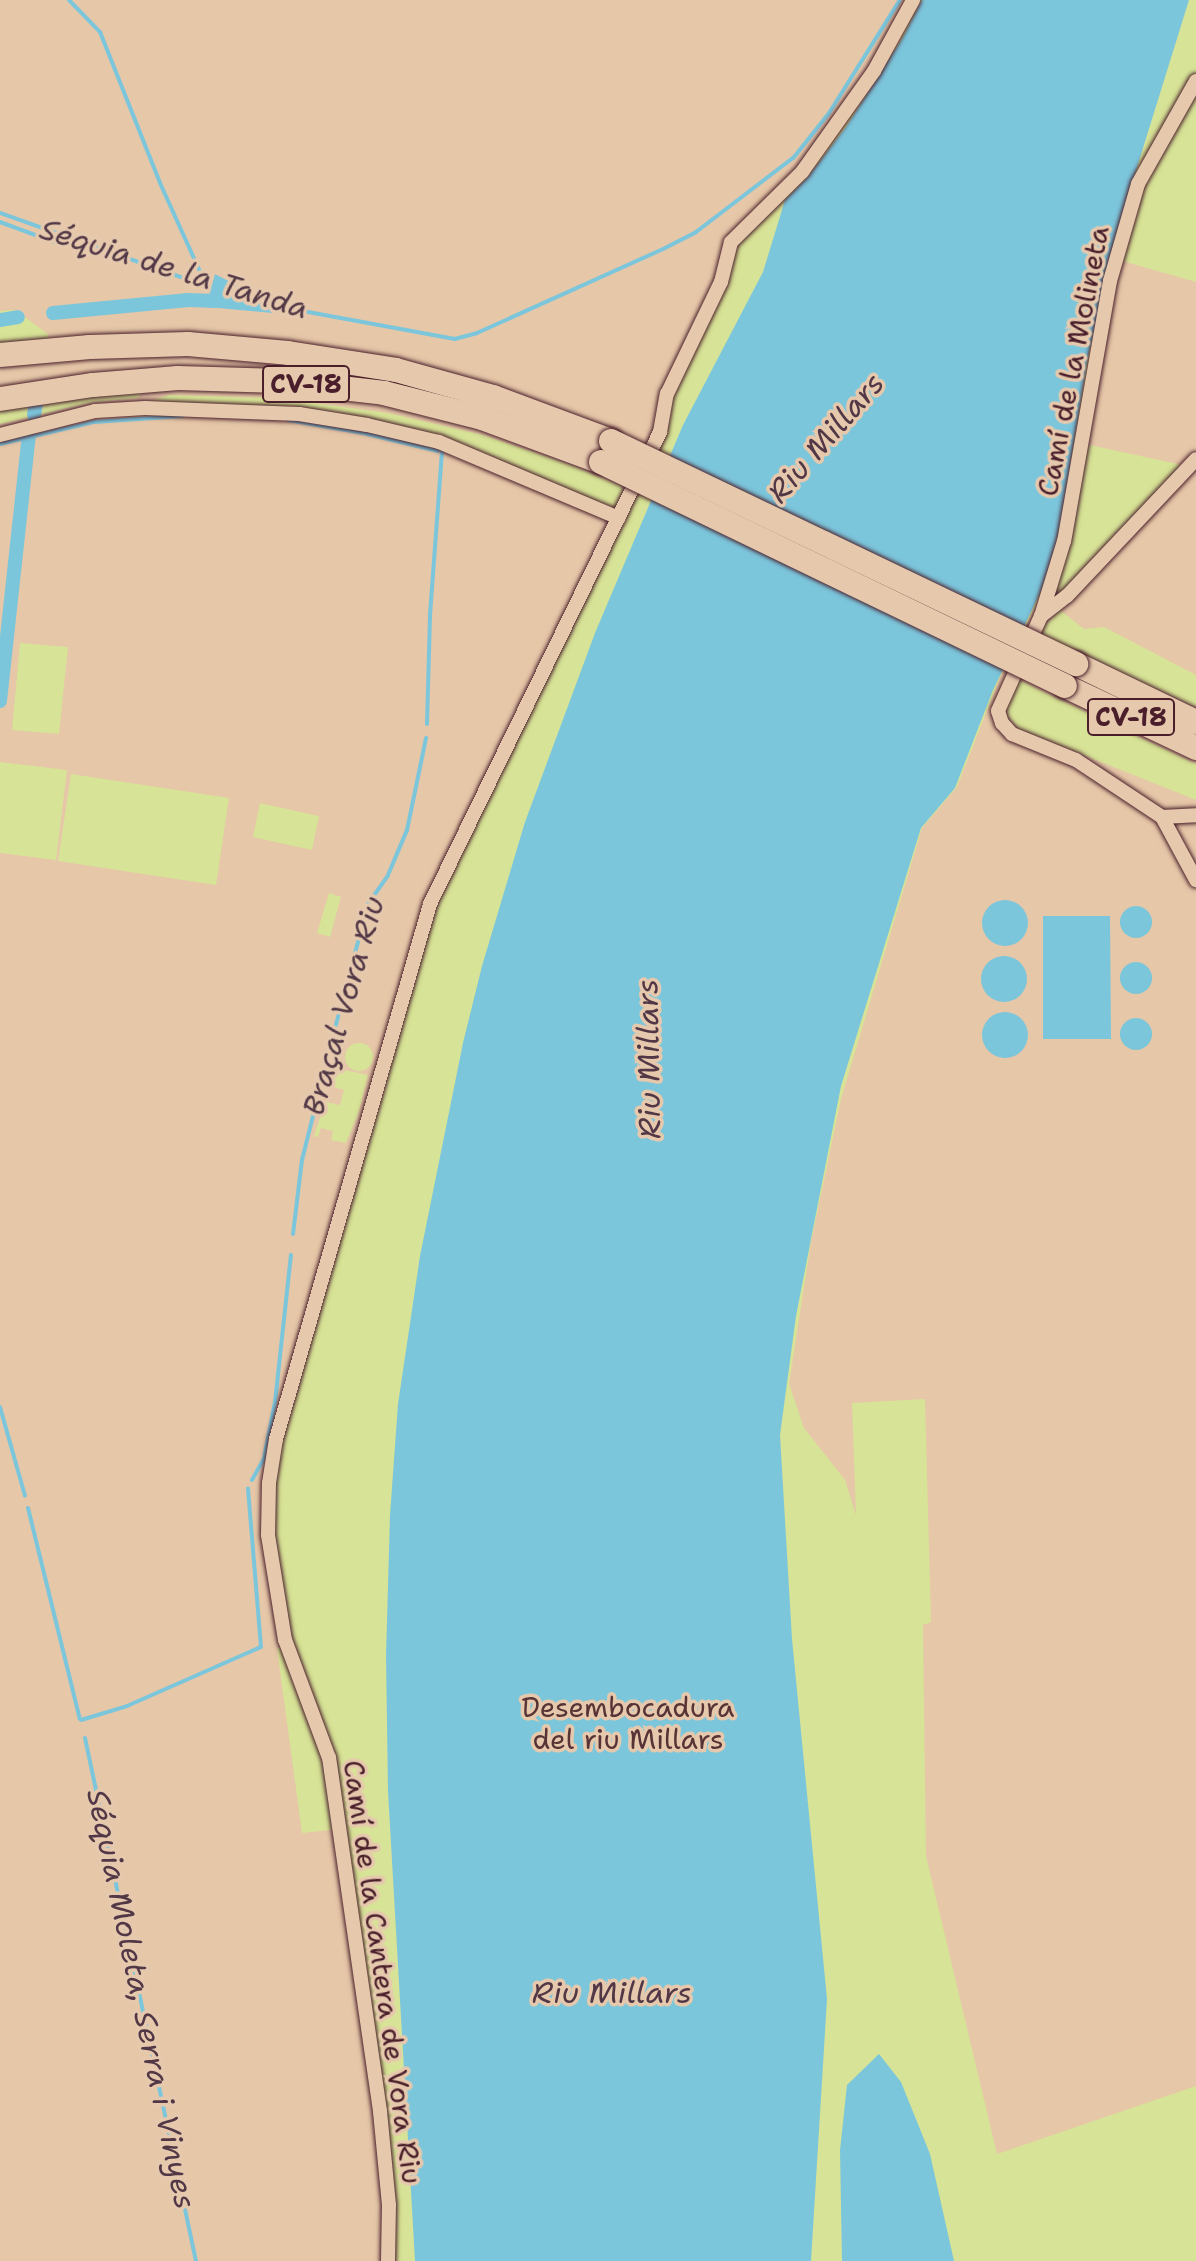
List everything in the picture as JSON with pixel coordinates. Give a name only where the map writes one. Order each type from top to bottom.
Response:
[{"type":"main road","name":"CV-18","points":[[0,355],[90,347],[188,344],[288,353],[396,370],[493,397],[1070,675],[1196,748]]},
{"type":"main road","name":"CV-18","points":[[0,399],[93,385],[178,378],[281,381],[384,393],[606,452]]},
{"type":"main road","name":"CV-18","points":[[1070,675],[1196,722]]},
{"type":"street","name":"Camí de la Cantera de Vora Riu","points":[[388,2261],[389,2205],[380,2111],[329,1758],[285,1640],[268,1535],[269,1483],[276,1439],[430,904],[660,432],[667,394],[721,282],[731,242],[802,172],[874,71],[913,0]]},
{"type":"street","name":"Camí de la Molineta","points":[[1162,817],[1076,760],[1012,734],[1002,723],[998,711],[1041,616],[1064,541],[1110,281],[1119,249],[1144,170],[1196,81]]},
{"type":"street","points":[[0,435],[95,411],[145,408],[299,414],[367,425],[439,442],[619,518]]},
{"type":"street","points":[[1041,616],[1067,596],[1196,459]]},
{"type":"street","points":[[1196,815],[1162,817],[1196,880]]},
{"type":"green space","name":"Riu Millars","points":[[919,0],[1196,0],[1196,73],[1147,153],[1117,234],[1089,360],[1061,529],[1045,587],[1000,677],[957,787],[922,828],[841,1099],[811,1242],[789,1384],[804,1428],[845,1480],[856,1515],[852,1403],[925,1399],[931,1622],[923,1625],[926,1856],[997,2154],[1196,2086],[1196,2261],[393,2261],[330,1757],[288,1639],[279,1594],[271,1482],[424,927],[674,391],[735,245],[806,177]]},
{"type":"green space","points":[[1196,87],[1196,282],[1119,260],[1140,187]]},
{"type":"green space","points":[[15,310],[48,334],[49,339],[0,344],[0,311]]},
{"type":"green space","points":[[147,389],[137,398],[93,402],[0,424],[0,408]]},
{"type":"green space","points":[[169,395],[277,398],[388,413],[483,435],[574,466],[630,490],[618,514],[369,423],[142,404]]},
{"type":"green space","points":[[1085,444],[1187,466],[1044,613]]},
{"type":"green space","points":[[1060,610],[1084,629],[1104,627],[1196,675],[1196,707],[1036,634]]},
{"type":"green space","points":[[20,643],[68,647],[59,734],[12,730]]},
{"type":"green space","points":[[1017,679],[1196,764],[1196,800],[1021,730],[1004,714]]},
{"type":"green space","points":[[0,762],[67,770],[56,860],[0,853]]},
{"type":"green space","points":[[71,774],[229,798],[216,885],[58,861]]},
{"type":"green space","points":[[260,803],[319,816],[312,850],[253,837]]},
{"type":"green space","points":[[329,893],[341,897],[330,937],[317,933]]},
{"type":"green space","points":[[359,1043],[369,1047],[373,1057],[369,1067],[359,1071],[349,1067],[345,1057],[349,1047]]},
{"type":"green space","points":[[335,1068],[368,1075],[358,1114],[346,1143],[331,1140],[333,1131],[321,1128],[318,1137],[314,1136],[325,1102],[340,1105],[344,1090],[330,1086]]},
{"type":"green space","points":[[285,1643],[328,1758],[339,1829],[302,1833],[277,1649]]},
{"type":"water","name":"Riu Millars","points":[[922,0],[1189,0],[1116,235],[1087,361],[1060,528],[1044,585],[993,690],[955,788],[921,828],[841,1086],[796,1316],[780,1435],[792,1639],[827,1999],[811,2261],[415,2261],[388,1791],[386,1656],[390,1515],[398,1404],[420,1256],[463,1043],[482,966],[525,822],[595,633],[683,425],[763,272],[785,200],[808,177],[846,127],[902,39]]},
{"type":"water","points":[[215,274],[265,300],[274,300],[273,313],[196,306],[199,295],[209,296]]},
{"type":"water","points":[[1005,900],[1022,906],[1028,923],[1022,940],[1005,946],[988,940],[982,923],[988,906]]},
{"type":"water","points":[[1136,906],[1147,911],[1152,922],[1147,933],[1136,938],[1125,933],[1120,922],[1125,911]]},
{"type":"water","points":[[1043,916],[1110,916],[1111,1039],[1043,1039]]},
{"type":"water","points":[[1004,956],[1021,962],[1027,979],[1021,996],[1004,1002],[987,996],[981,979],[987,962]]},
{"type":"water","points":[[1136,962],[1147,967],[1152,978],[1147,989],[1136,994],[1125,989],[1120,978],[1125,967]]},
{"type":"water","points":[[1005,1012],[1022,1018],[1028,1035],[1022,1052],[1005,1058],[988,1052],[982,1035],[988,1018]]},
{"type":"water","points":[[1136,1018],[1147,1023],[1152,1034],[1147,1045],[1136,1050],[1125,1045],[1120,1034],[1125,1023]]},
{"type":"water","points":[[879,2054],[901,2082],[930,2154],[954,2261],[842,2261],[840,2150],[847,2085]]},
{"type":"waterway","points":[[69,0],[100,32],[160,183],[207,287]]},
{"type":"waterway","name":"Séquia de la Tanda","points":[[270,305],[455,339],[477,333],[665,248],[696,232],[794,157],[829,113],[900,0]]},
{"type":"waterway","name":"Séquia de la Tanda","points":[[0,213],[215,289]]},
{"type":"waterway","points":[[0,222],[57,243]]},
{"type":"waterway","points":[[53,313],[188,300],[217,301]]},
{"type":"waterway","points":[[0,320],[18,317]]},
{"type":"waterway","points":[[34,415],[36,404]]},
{"type":"waterway","points":[[0,444],[94,422],[183,416]]},
{"type":"waterway","points":[[288,420],[363,433],[438,451]]},
{"type":"waterway","points":[[0,701],[29,435]]},
{"type":"waterway","name":"Braçal Vora Riu","points":[[427,724],[430,615],[442,452]]},
{"type":"waterway","name":"Braçal Vora Riu","points":[[293,1234],[302,1160],[368,904],[388,875],[407,830],[426,738]]},
{"type":"waterway","name":"Braçal Vora Riu","points":[[252,1480],[264,1458],[275,1402],[291,1255]]},
{"type":"waterway","name":"Séquia Moleta, Serra i Vinyes","points":[[0,1407],[25,1496]]},
{"type":"waterway","name":"Braçal Vora Riu","points":[[81,1720],[127,1706],[261,1647],[248,1489]]},
{"type":"waterway","name":"Séquia Moleta, Serra i Vinyes","points":[[28,1508],[80,1719]]},
{"type":"waterway","name":"Séquia Moleta, Serra i Vinyes","points":[[85,1738],[196,2261]]},
{"type":"park label","name":"Desembocadura del riu Millars","points":[[628,1723]]}]
